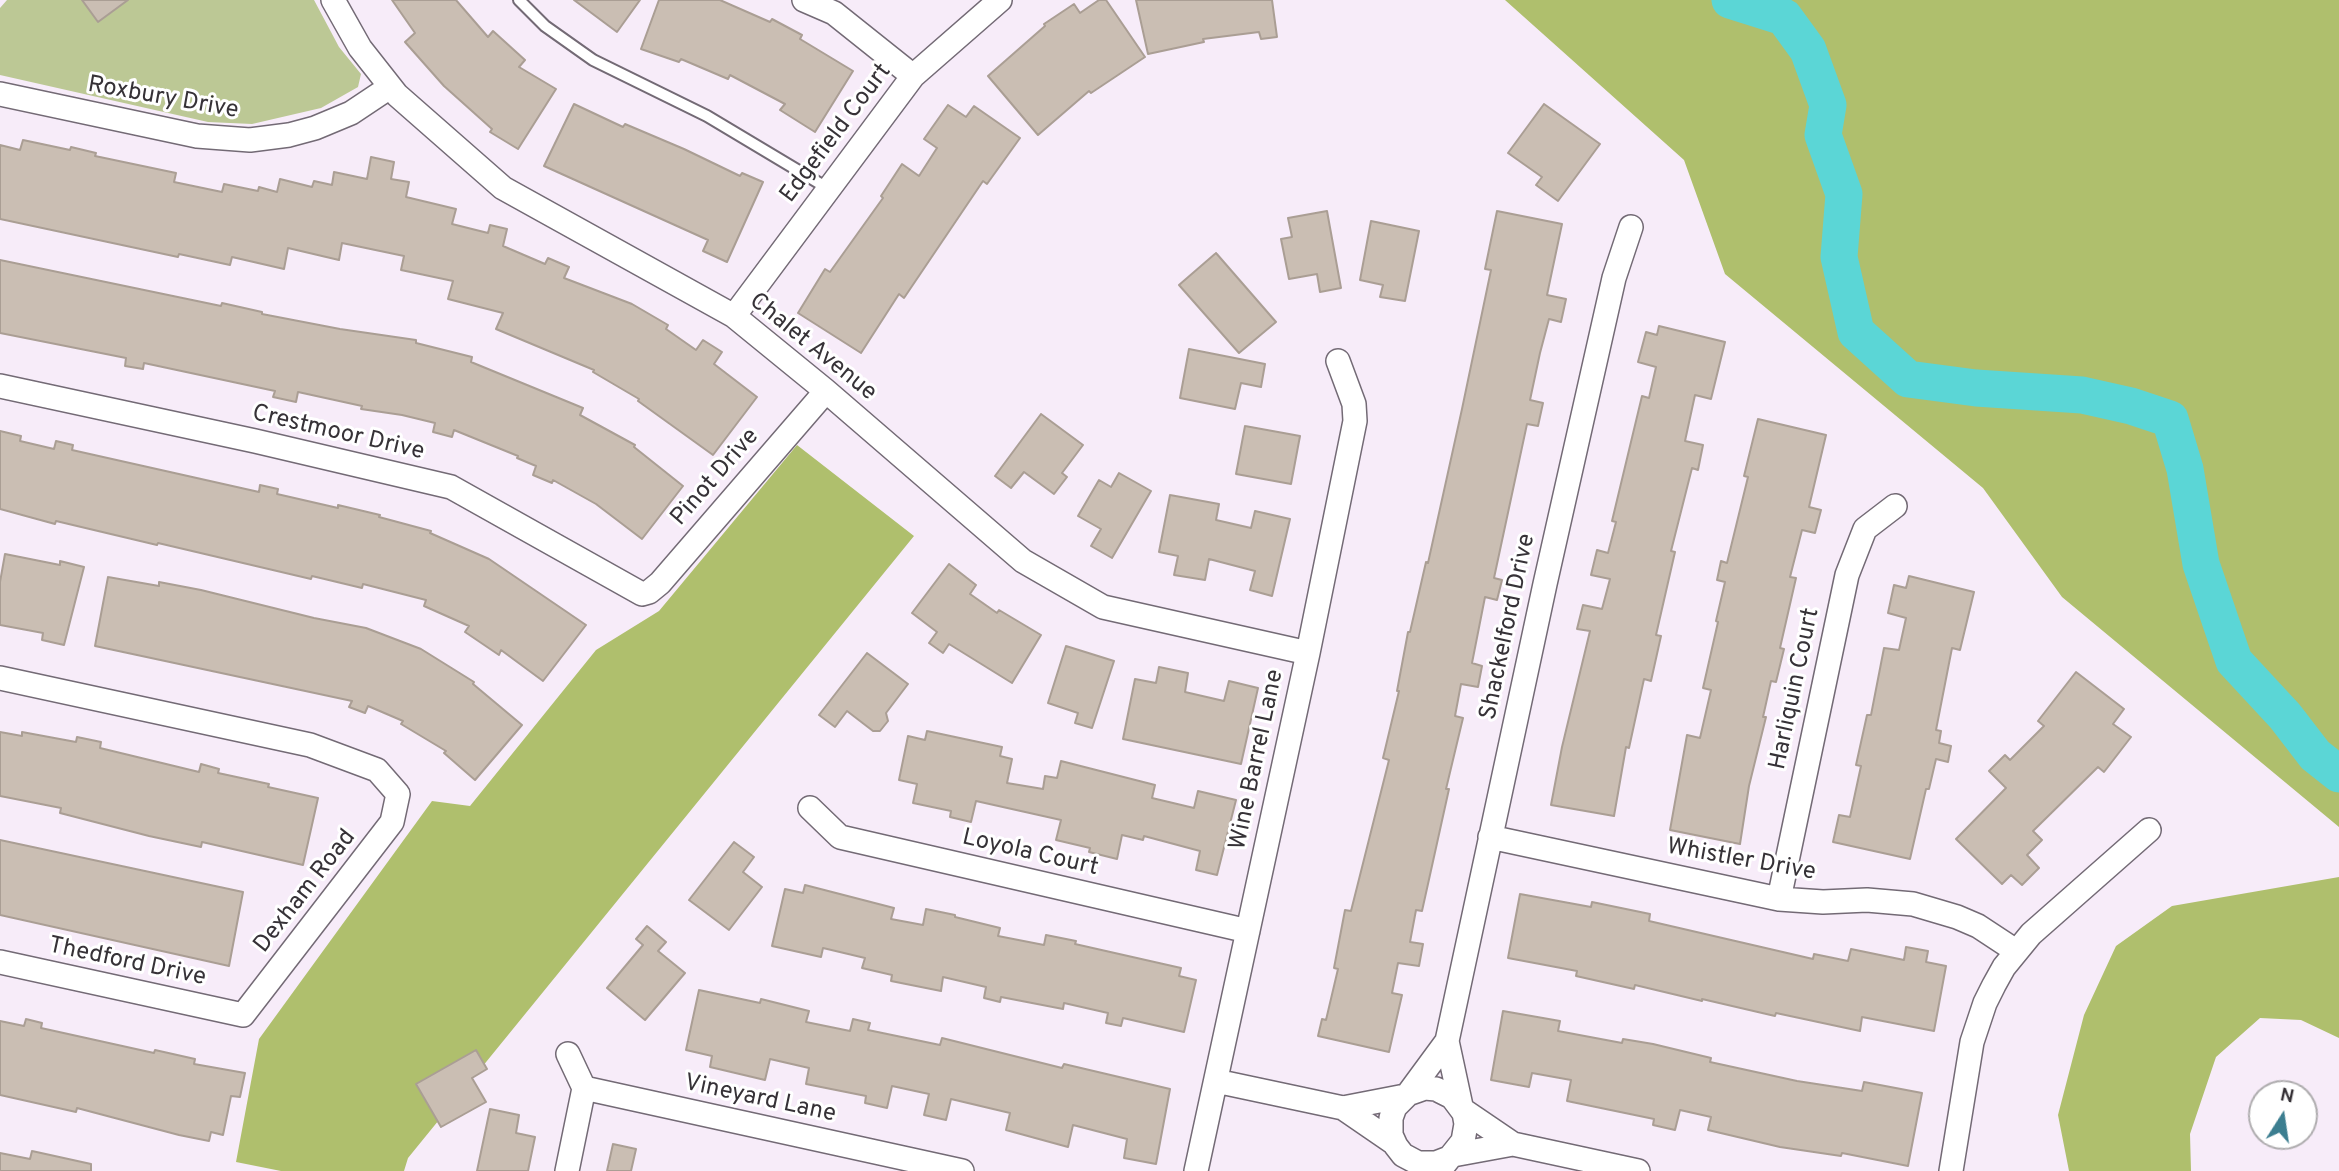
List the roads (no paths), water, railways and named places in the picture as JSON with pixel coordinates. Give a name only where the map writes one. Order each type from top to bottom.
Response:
[{"type":"street","name":"Chalet Avenue","points":[[333,0],[360,48],[390,88],[503,188],[734,316],[826,391],[1023,561],[1103,607],[1308,653]]},
{"type":"street","points":[[804,0],[834,13],[913,76]]},
{"type":"street","name":"Edgefield Court","points":[[734,316],[913,76],[1000,0]]},
{"type":"street","name":"Roxbury Drive","points":[[0,94],[197,136],[250,140],[289,135],[315,128],[351,113],[390,88]]},
{"type":"street","name":"Shackelford Drive","points":[[1462,1108],[1447,1041],[1614,278],[1631,228]]},
{"type":"street","name":"Wine Barrel Lane","points":[[1196,1171],[1308,653],[1355,421],[1354,404],[1338,361]]},
{"type":"street","name":"Crestmoor Drive","points":[[0,386],[451,487],[642,594]]},
{"type":"street","name":"Pinot Drive","points":[[642,594],[660,583],[826,391]]},
{"type":"street","name":"Harliquin Court","points":[[1779,898],[1847,575],[1865,529],[1895,506]]},
{"type":"street","name":"Dexham Road","points":[[0,678],[310,744],[377,770],[398,794],[392,822],[243,1015]]},
{"type":"street","name":"Loyola Court","points":[[810,808],[840,837],[1248,932]]},
{"type":"street","points":[[1951,1171],[1968,1062],[1978,1022],[1994,985],[2017,951],[2047,919],[2149,830]]},
{"type":"street","name":"Whistler Drive","points":[[1490,837],[1779,898],[1913,904],[1978,926],[2017,951]]},
{"type":"street","name":"Thedford Drive","points":[[0,962],[243,1015]]},
{"type":"street","name":"Shackelford Drive","points":[[1406,1095],[1447,1041]]},
{"type":"street","points":[[567,1171],[584,1088],[568,1054]]},
{"type":"street","points":[[1216,1081],[1343,1108],[1395,1144],[1403,1155],[1418,1163],[1447,1161],[1513,1144]]},
{"type":"street","name":"Vineyard Lane","points":[[584,1088],[962,1171]]},
{"type":"street","points":[[1343,1108],[1406,1095],[1419,1089],[1436,1089],[1452,1097],[1462,1108],[1513,1144],[1638,1171]]},
{"type":"street","points":[[1403,1171],[1390,1129],[1395,1107],[1406,1095]]},
{"type":"street","points":[[1447,1161],[1461,1146],[1465,1136],[1466,1124],[1462,1108]]},
{"type":"lane","points":[[519,0],[545,26],[593,60],[707,116],[829,189]]},
{"type":"waterway","points":[[1730,0],[1784,17],[1808,50],[1828,105],[1823,135],[1844,194],[1839,257],[1856,332],[1908,379],[1976,388],[2082,395],[2131,406],[2170,419],[2185,469],[2201,564],[2234,661],[2285,716],[2315,755],[2339,774]]}]
